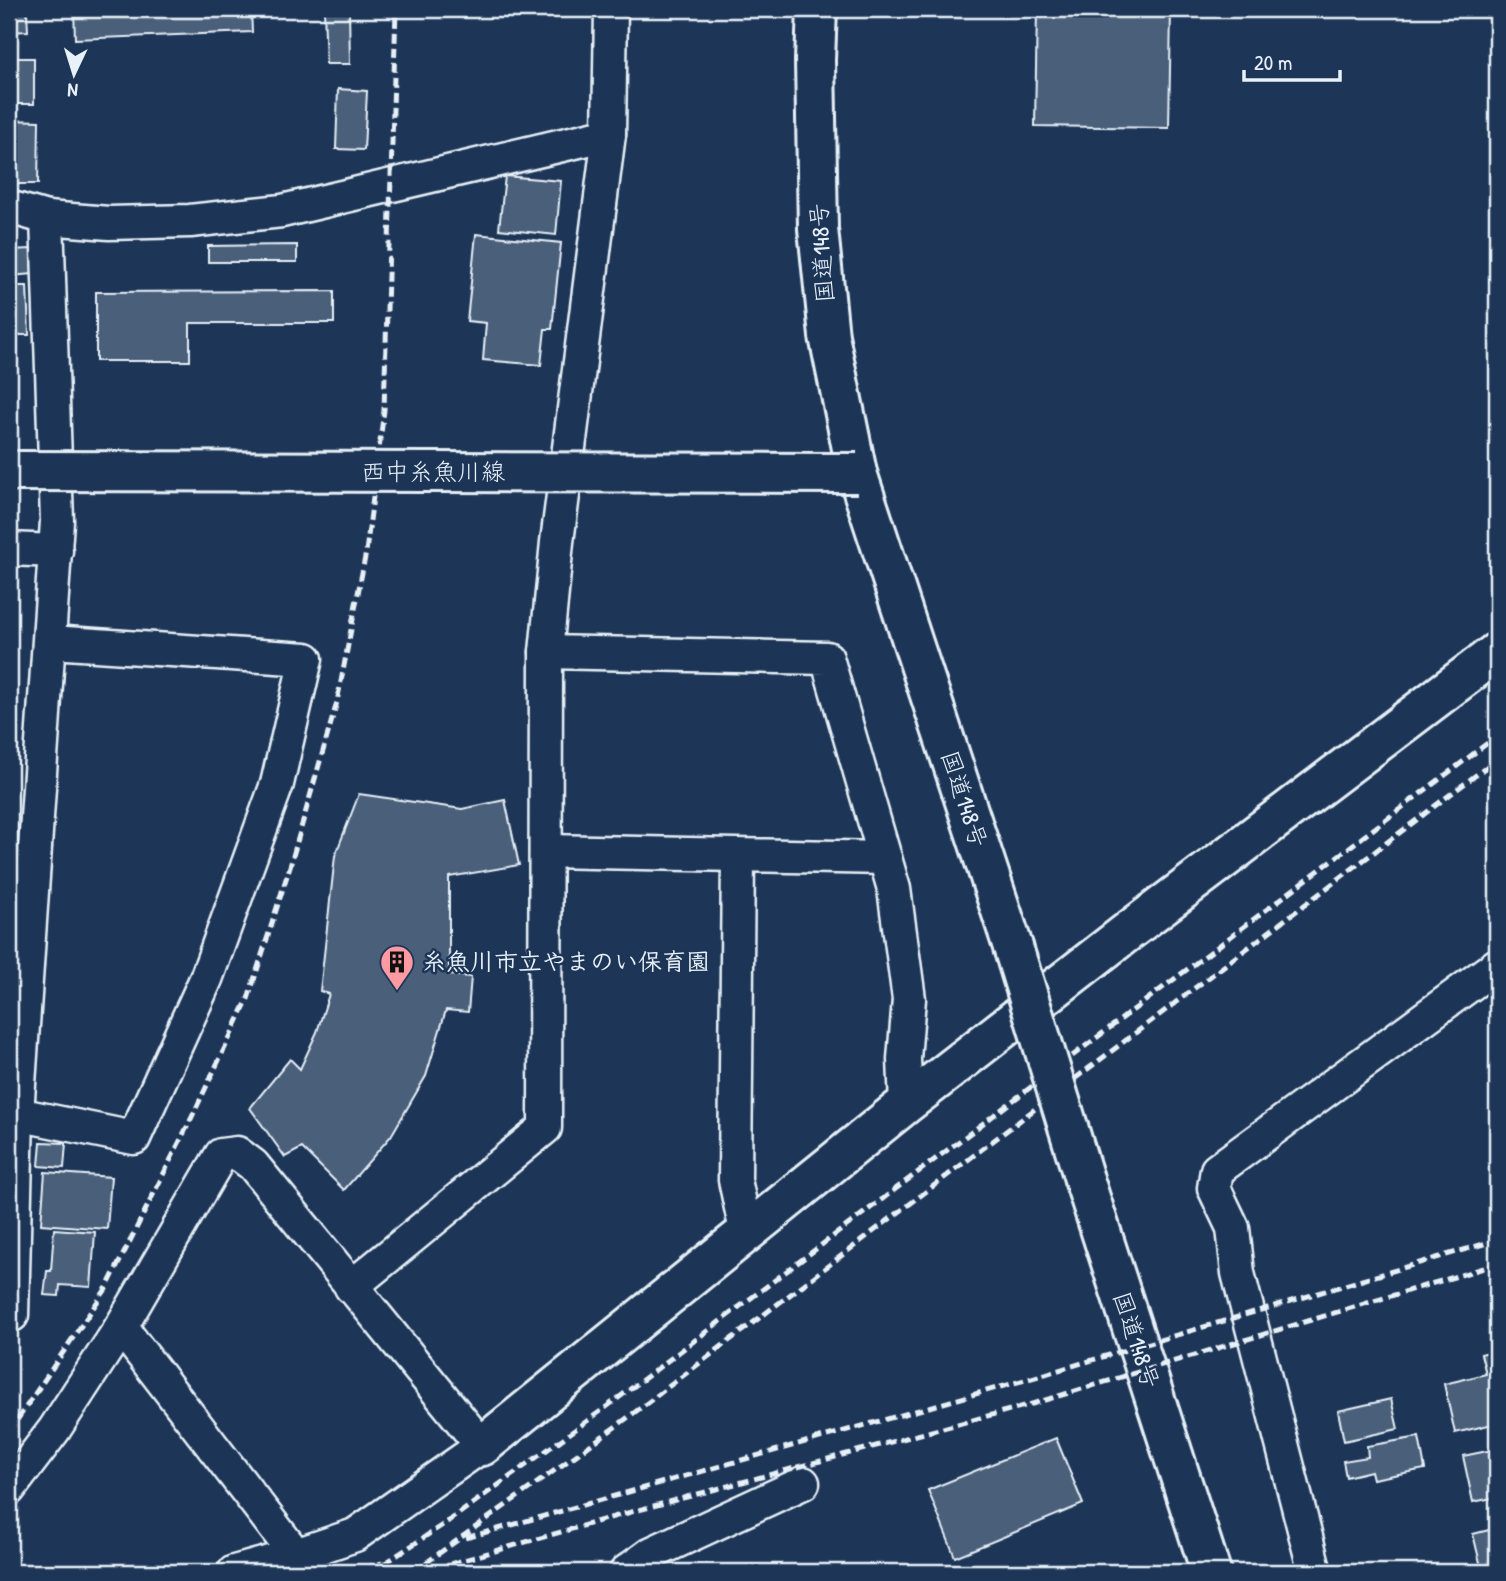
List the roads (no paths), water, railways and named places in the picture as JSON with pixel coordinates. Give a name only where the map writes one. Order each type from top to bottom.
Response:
[{"type":"main road","name":"国道148号","points":[[817,9],[815,60],[818,229],[829,336],[857,473],[1013,947],[1083,1179],[1211,1572]]},
{"type":"main road","name":"西中糸魚川線","points":[[9,471],[857,473]]},
{"type":"main road","points":[[482,1446],[906,1104],[1126,933],[1497,652]]},
{"type":"street","points":[[351,1287],[545,1128],[546,652],[609,134],[611,9]]},
{"type":"street","points":[[9,207],[47,218],[109,223],[190,221],[282,211],[609,134]]},
{"type":"street","points":[[20,1314],[17,987],[51,642],[57,521],[47,218]]},
{"type":"street","points":[[9,549],[56,551]]},
{"type":"street","points":[[17,1114],[134,1138],[206,979],[277,785],[306,659],[51,642]]},
{"type":"street","points":[[546,652],[827,658],[894,889],[909,999],[904,1059],[906,1104]]},
{"type":"street","points":[[547,851],[885,858]]},
{"type":"street","points":[[738,856],[735,1180],[746,1231]]},
{"type":"street","points":[[1315,1572],[1238,1273],[1233,1228],[1214,1188],[1217,1170],[1497,965]]},
{"type":"street","points":[[9,1489],[54,1430],[121,1328],[221,1155],[237,1153],[253,1165],[482,1446],[355,1535],[234,1572]]},
{"type":"street","points":[[121,1328],[296,1555]]},
{"type":"street","points":[[626,1572],[652,1553],[803,1483]]},
{"type":"railway","points":[[9,1432],[106,1289],[248,999],[291,863],[337,702],[366,552],[384,410],[396,9]]},
{"type":"railway","points":[[372,1572],[450,1520],[605,1408],[1497,736]]},
{"type":"railway","points":[[413,1572],[618,1425],[1497,759]]},
{"type":"railway","points":[[466,1538],[1025,1380],[1497,1240]]},
{"type":"railway","points":[[422,1572],[620,1515],[1032,1404],[1497,1264]]},
{"type":"railway","points":[[349,1572],[382,1563]]},
{"type":"place","name":"糸魚川市立やまのい保育園","points":[[397,992]]}]
